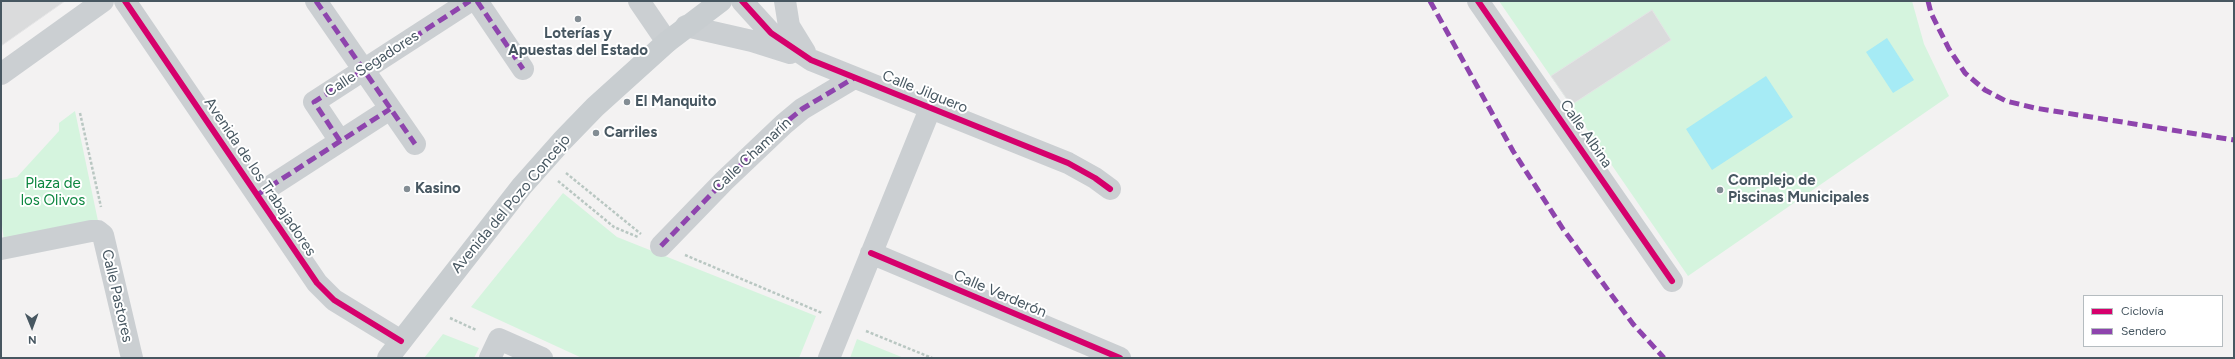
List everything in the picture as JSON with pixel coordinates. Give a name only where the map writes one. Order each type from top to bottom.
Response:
[{"type":"main road","name":"Avenida del Pozo Concejo","points":[[395,350],[543,162],[594,107],[686,26],[721,1]]},
{"type":"street","points":[[1,74],[103,1]]},
{"type":"street","name":"Avenida de los Trabajadores","points":[[124,1],[325,292],[344,306],[395,350]]},
{"type":"street","points":[[316,1],[415,144]]},
{"type":"street","name":"Calle Segadores","points":[[340,141],[314,102],[470,1]]},
{"type":"street","points":[[476,1],[524,68]]},
{"type":"street","points":[[639,1],[667,42]]},
{"type":"street","name":"Calle Jilguero","points":[[742,1],[772,33],[811,60],[1080,169],[1110,189]]},
{"type":"street","points":[[785,1],[789,26],[797,41],[811,60]]},
{"type":"street","name":"Calle Albina","points":[[1478,1],[1672,281]]},
{"type":"street","points":[[686,26],[752,42],[811,60]]},
{"type":"street","name":"Calle Chamarín","points":[[656,243],[802,109],[854,78]]},
{"type":"street","points":[[257,195],[390,109]]},
{"type":"street","points":[[829,358],[930,109]]},
{"type":"street","points":[[1,249],[91,231],[100,233]]},
{"type":"street","name":"Calle Pastores","points":[[100,233],[132,358]]},
{"type":"street","name":"Calle Verderón","points":[[871,253],[1120,358]]},
{"type":"street","points":[[494,349],[542,358]]},
{"type":"path","points":[[543,162],[656,243]]},
{"type":"path","points":[[543,162],[614,227],[656,243],[932,358]]},
{"type":"path","points":[[427,308],[494,349]]},
{"type":"green space","name":"Complejo de Piscinas Municipales","points":[[1499,1],[1912,1],[1924,44],[1949,96],[1688,276]]},
{"type":"green space","name":"Plaza de los Olivos","points":[[75,111],[98,221],[4,241],[1,217],[1,180],[17,177],[59,131],[59,123]]},
{"type":"green space","points":[[563,193],[617,237],[816,316],[799,358],[582,358],[471,307]]},
{"type":"green space","points":[[443,334],[479,348],[474,358],[424,358]]},
{"type":"green space","points":[[857,339],[904,358],[850,358]]},
{"type":"water","points":[[1887,38],[1914,80],[1893,93],[1866,52]]},
{"type":"water","points":[[1766,76],[1793,117],[1712,170],[1686,129]]},
{"type":"building","points":[[1,1],[65,1],[1,46]]},
{"type":"building","points":[[1652,10],[1671,40],[1571,105],[1551,76]]},
{"type":"marked path","points":[[316,1],[415,144]]},
{"type":"marked path","points":[[340,141],[314,102],[470,1]]},
{"type":"marked path","points":[[477,1],[523,69]]},
{"type":"marked path","points":[[1430,1],[1513,151],[1563,229],[1633,324],[1664,358]]},
{"type":"marked path","points":[[1928,1],[1931,13],[1949,49],[1965,73],[1985,90],[2006,101],[2035,108],[2234,140]]},
{"type":"marked path","points":[[661,246],[724,181],[784,124],[802,109],[854,78]]},
{"type":"marked path","points":[[257,195],[390,109]]},
{"type":"cycle path","points":[[125,1],[317,283],[334,300],[401,341]]},
{"type":"cycle path","points":[[742,1],[771,33],[811,60],[1068,163],[1095,178],[1110,189]]},
{"type":"cycle path","points":[[1478,1],[1672,281]]},
{"type":"cycle path","points":[[871,253],[1120,358]]},
{"type":"place","name":"Loterías y Apuestas del Estado","points":[[578,19]]},
{"type":"place","name":"El Manquito","points":[[627,102]]},
{"type":"place","name":"Carriles","points":[[596,133]]},
{"type":"place","name":"Kasino","points":[[407,189]]},
{"type":"place","name":"Complejo de Piscinas Municipales","points":[[1720,190]]}]
